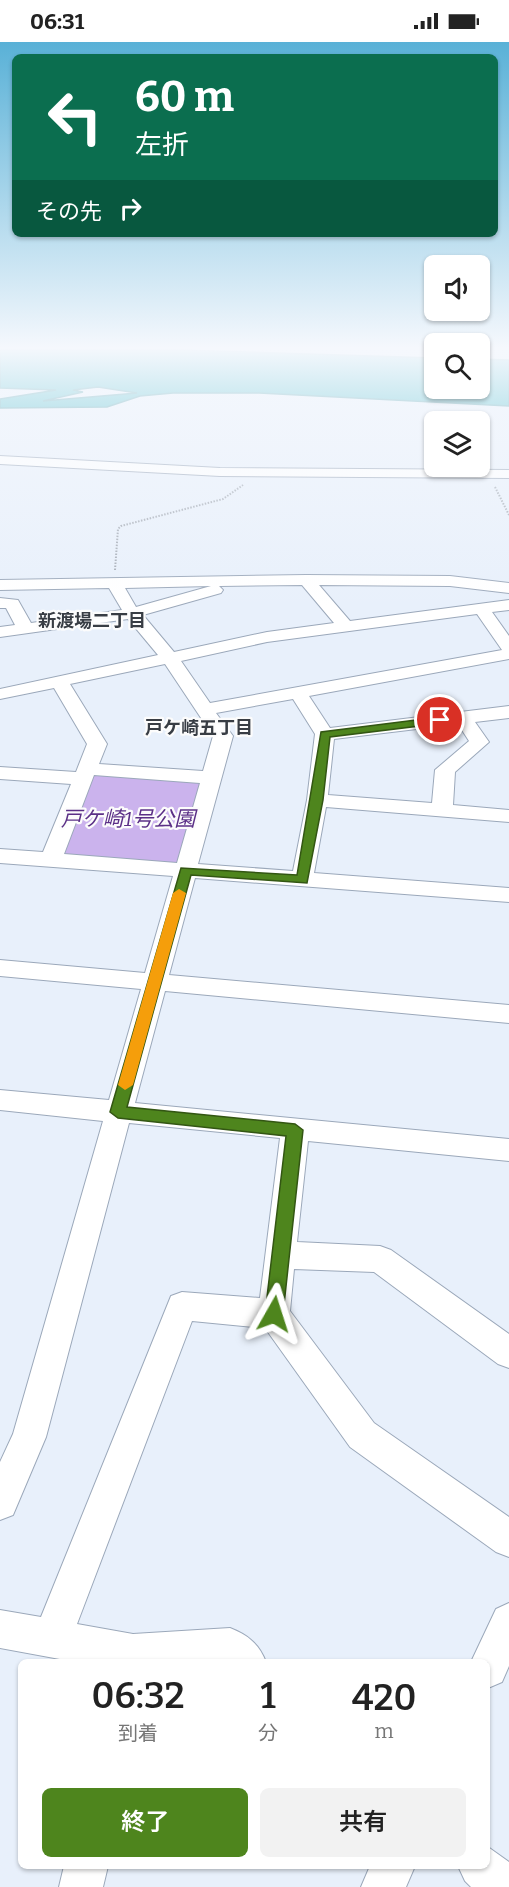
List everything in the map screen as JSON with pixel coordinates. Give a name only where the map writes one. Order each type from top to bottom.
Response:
[{"type":"street","points":[[0,460],[220,472],[509,474]]},
{"type":"street","points":[[0,465],[49,469],[117,468]]},
{"type":"street","points":[[0,585],[306,580],[450,581],[509,588]]},
{"type":"street","points":[[306,580],[345,626]]},
{"type":"street","points":[[0,632],[132,613],[250,581]]},
{"type":"street","points":[[0,1502],[29,1437],[153,982],[223,736],[170,658],[132,613],[114,583]]},
{"type":"street","points":[[0,603],[12,603],[25,627]]},
{"type":"street","points":[[0,694],[267,638],[509,605]]},
{"type":"street","points":[[482,609],[509,648]]},
{"type":"street","points":[[206,709],[509,654]]},
{"type":"street","points":[[51,860],[97,744],[60,683]]},
{"type":"street","points":[[298,692],[325,735],[317,800],[302,880]]},
{"type":"street","points":[[325,735],[509,712]]},
{"type":"street","points":[[442,811],[445,770],[478,742],[463,717]]},
{"type":"street","points":[[0,773],[212,778]]},
{"type":"street","points":[[317,800],[509,816]]},
{"type":"street","points":[[0,856],[509,895]]},
{"type":"street","points":[[0,968],[509,1014]]},
{"type":"street","points":[[0,1100],[509,1150]]},
{"type":"street","points":[[295,1130],[274,1314],[362,1435],[509,1539]]},
{"type":"street","points":[[281,1255],[380,1259],[509,1353]]},
{"type":"street","points":[[52,1638],[182,1306],[274,1314]]},
{"type":"street","points":[[490,1664],[509,1622]]},
{"type":"street","points":[[0,1629],[52,1638],[132,1658],[230,1647],[244,1659]]},
{"type":"street","points":[[81,1887],[85,1869]]},
{"type":"street","points":[[383,1887],[392,1869]]},
{"type":"street","points":[[483,1869],[504,1887]]},
{"type":"path","points":[[489,483],[494,486],[509,515]]},
{"type":"path","points":[[114,583],[118,529],[121,526],[223,498],[232,495],[247,484]]},
{"type":"green space","name":"戸ケ崎1号公園","points":[[92,774],[203,782],[179,866],[60,856]]},
{"type":"slow traffic","points":[[125,1085],[179,893]]},
{"type":"district","name":"新渡場二丁目","points":[[92,621]]},
{"type":"district","name":"戸ケ崎五丁目","points":[[199,728]]},
{"type":"route","points":[[274,1314],[295,1130],[118,1112],[153,982],[186,871],[302,880],[317,800],[325,735],[440,720]]}]
